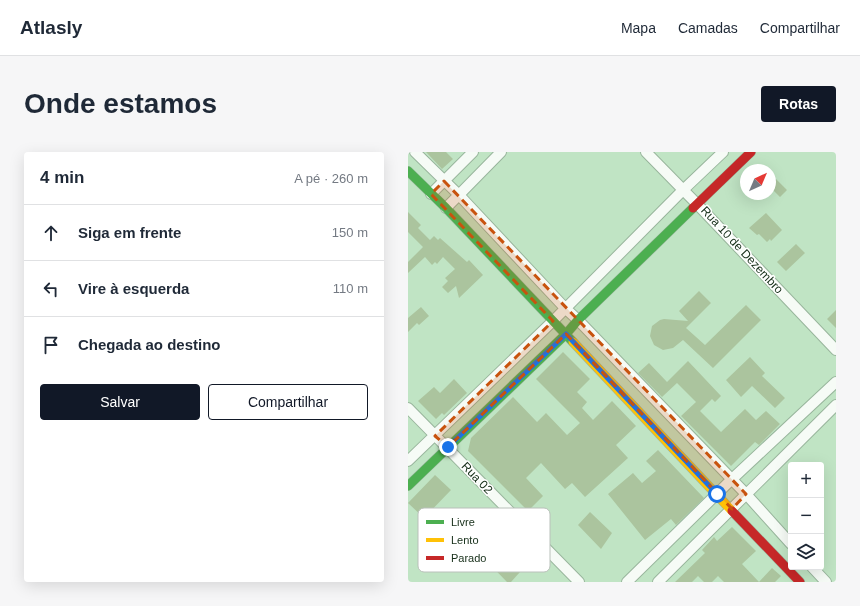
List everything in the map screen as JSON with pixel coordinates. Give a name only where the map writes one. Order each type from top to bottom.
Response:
[{"type":"street","points":[[415,152],[459,195],[565,308],[746,494],[788,541]]},
{"type":"street","points":[[431,194],[473,152]]},
{"type":"street","points":[[446,208],[502,152]]},
{"type":"street","name":"Rua 10 de Dezembro","points":[[646,152],[836,350]]},
{"type":"street","points":[[408,460],[435,436],[553,321],[683,190],[723,152]]},
{"type":"street","points":[[408,486],[566,334],[578,320],[751,152]]},
{"type":"street","points":[[408,171],[446,208],[800,582]]},
{"type":"street","points":[[627,582],[731,480],[836,382]]},
{"type":"street","points":[[658,582],[836,405]]},
{"type":"street","name":"Rua 02","points":[[408,408],[507,508]]},
{"type":"street","name":"Rua 02","points":[[550,552],[579,582]]},
{"type":"street","points":[[815,570],[826,582]]},
{"type":"highlighted area","points":[[444,181],[746,494],[732,509],[566,334],[448,447],[435,436],[553,321],[431,194]]},
{"type":"building","points":[[426,152],[446,152],[453,159],[442,169]]},
{"type":"building","points":[[776,179],[787,190],[780,197],[776,193]]},
{"type":"building","points":[[408,212],[421,225],[418,228],[430,240],[434,236],[438,240],[440,238],[467,262],[469,260],[483,275],[459,298],[456,286],[448,293],[442,287],[448,281],[445,278],[455,269],[443,257],[437,264],[435,262],[432,265],[425,257],[408,273],[408,262],[423,247],[408,232]]},
{"type":"building","points":[[766,213],[782,230],[771,241],[770,239],[767,242],[759,234],[757,235],[749,228]]},
{"type":"building","points":[[796,244],[805,253],[786,271],[777,262]]},
{"type":"building","points":[[699,291],[711,303],[686,328],[705,345],[746,305],[761,320],[713,368],[683,340],[673,348],[663,350],[654,345],[650,336],[652,326],[660,320],[688,321],[679,311]]},
{"type":"building","points":[[421,307],[429,316],[419,325],[417,323],[408,332],[408,318]]},
{"type":"building","points":[[836,310],[836,328],[827,319]]},
{"type":"building","points":[[563,352],[590,379],[577,392],[587,402],[582,408],[593,420],[612,401],[636,426],[616,445],[628,458],[585,497],[572,483],[565,489],[541,463],[526,478],[543,496],[531,508],[525,508],[468,451],[471,438],[513,397],[537,422],[546,413],[567,435],[580,423],[536,379]]},
{"type":"building","points":[[750,357],[765,373],[762,376],[785,398],[775,408],[752,386],[741,397],[726,380]]},
{"type":"building","points":[[688,361],[721,396],[715,402],[712,399],[700,411],[721,432],[745,409],[756,420],[766,411],[780,424],[759,445],[755,442],[731,466],[681,416],[696,402],[677,383],[662,397],[638,373],[649,363],[667,382]]},
{"type":"building","points":[[454,379],[467,393],[444,415],[442,413],[436,419],[418,401],[434,387],[440,393]]},
{"type":"building","points":[[658,450],[704,498],[676,525],[671,519],[645,540],[608,494],[633,473],[642,483],[656,471],[646,461]]},
{"type":"building","points":[[435,475],[451,490],[434,508],[418,508],[418,512],[408,503]]},
{"type":"building","points":[[590,512],[612,533],[601,549],[578,525]]},
{"type":"building","points":[[732,527],[756,551],[742,564],[759,582],[724,582],[718,576],[712,582],[704,582],[698,576],[692,582],[675,582],[705,553],[702,550],[714,537],[717,541]]},
{"type":"building","points":[[772,568],[781,576],[775,582],[759,582]]},
{"type":"building","points":[[497,572],[520,572],[511,582],[507,582]]},
{"type":"traffic: fast","points":[[408,171],[446,208],[573,342]]},
{"type":"traffic: fast","points":[[408,486],[566,334],[578,320],[693,208]]},
{"type":"traffic: slow","points":[[573,342],[732,511]]},
{"type":"traffic: jam","points":[[693,208],[751,152]]},
{"type":"traffic: jam","points":[[732,511],[800,582]]},
{"type":"route","points":[[448,447],[566,334],[717,494]]}]
